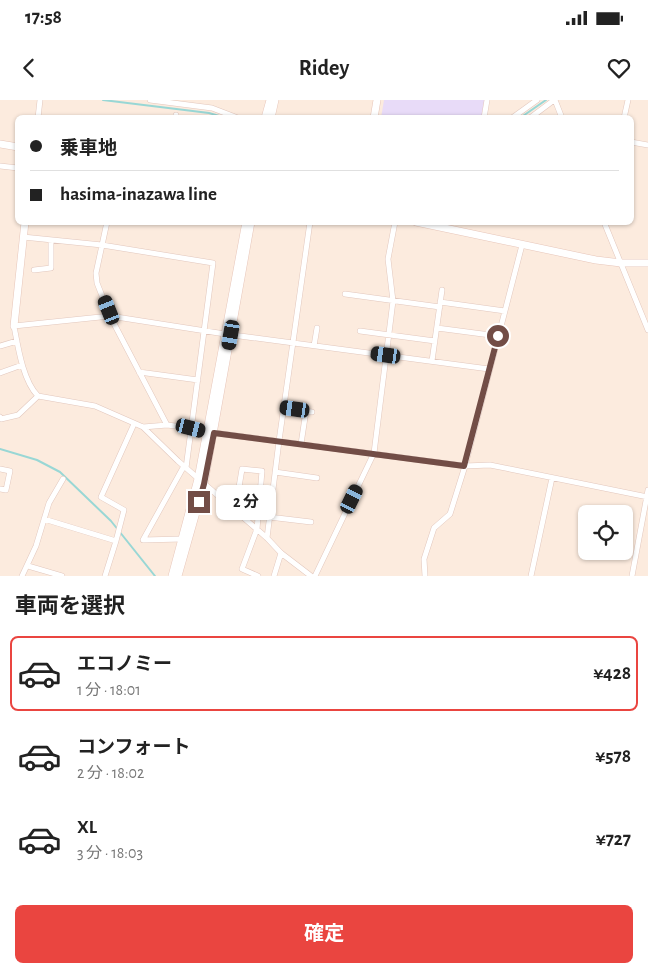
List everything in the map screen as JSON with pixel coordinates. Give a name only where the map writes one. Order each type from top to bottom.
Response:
[{"type":"main road","points":[[267,115],[270,100]]},
{"type":"main road","points":[[272,115],[276,100]]},
{"type":"main road","points":[[374,115],[377,100]]},
{"type":"main road","points":[[0,144],[15,146]]},
{"type":"main road","points":[[14,326],[25,225]]},
{"type":"main road","points":[[178,576],[211,432],[246,225]]},
{"type":"main road","points":[[228,334],[250,225]]},
{"type":"main road","points":[[438,225],[522,245],[620,263],[648,263]]},
{"type":"main road","points":[[172,576],[201,482]]},
{"type":"street","points":[[38,115],[40,100]]},
{"type":"street","points":[[150,100],[212,108],[230,115]]},
{"type":"street","points":[[485,115],[488,100]]},
{"type":"street","points":[[516,115],[537,100]]},
{"type":"street","points":[[534,115],[555,100],[561,115]]},
{"type":"street","points":[[625,115],[628,100]]},
{"type":"street","points":[[634,143],[648,145]]},
{"type":"street","points":[[0,166],[15,168]]},
{"type":"street","points":[[106,225],[96,273],[97,283],[110,316],[167,425]]},
{"type":"street","points":[[267,538],[274,472],[310,225]]},
{"type":"street","points":[[315,576],[374,453],[393,301],[388,259],[394,225]]},
{"type":"street","points":[[605,225],[648,330]]},
{"type":"street","points":[[23,237],[102,245],[213,263],[185,467],[143,540],[182,540]]},
{"type":"street","points":[[34,270],[52,268],[51,240]]},
{"type":"street","points":[[425,576],[424,559],[434,528],[450,514],[522,245]]},
{"type":"street","points":[[432,361],[442,290]]},
{"type":"street","points":[[345,294],[393,301],[505,310]]},
{"type":"street","points":[[489,369],[110,316],[14,326],[22,365],[33,391],[38,396],[95,406],[143,427],[167,425],[464,466],[490,465],[648,495],[632,576]]},
{"type":"street","points":[[314,346],[317,328]]},
{"type":"street","points":[[437,328],[498,336]]},
{"type":"street","points":[[360,332],[435,340]]},
{"type":"street","points":[[0,346],[17,341]]},
{"type":"street","points":[[0,373],[22,365]]},
{"type":"street","points":[[139,372],[198,380]]},
{"type":"street","points":[[0,418],[18,415],[38,396]]},
{"type":"street","points":[[284,408],[309,411],[301,444]]},
{"type":"street","points":[[106,576],[124,510],[101,497],[134,424]]},
{"type":"street","points":[[143,427],[201,482],[310,576]]},
{"type":"street","points":[[0,468],[10,471],[6,490],[0,489]]},
{"type":"street","points":[[236,511],[242,469],[262,471],[256,529],[242,569],[258,576]]},
{"type":"street","points":[[274,472],[317,478]]},
{"type":"street","points":[[531,576],[552,478]]},
{"type":"street","points":[[22,576],[36,546],[49,503],[63,479]]},
{"type":"street","points":[[269,516],[311,522]]},
{"type":"street","points":[[44,520],[116,541]]},
{"type":"street","points":[[274,576],[282,553]]},
{"type":"street","points":[[28,566],[62,576]]},
{"type":"shaded area","points":[[384,100],[485,100],[482,115],[382,115]]},
{"type":"waterway","points":[[103,100],[216,115]]},
{"type":"waterway","points":[[524,115],[546,100]]},
{"type":"waterway","points":[[0,449],[37,460],[60,472],[111,521],[155,576]]},
{"type":"route","points":[[199,502],[214,433],[464,466],[498,336]]}]
